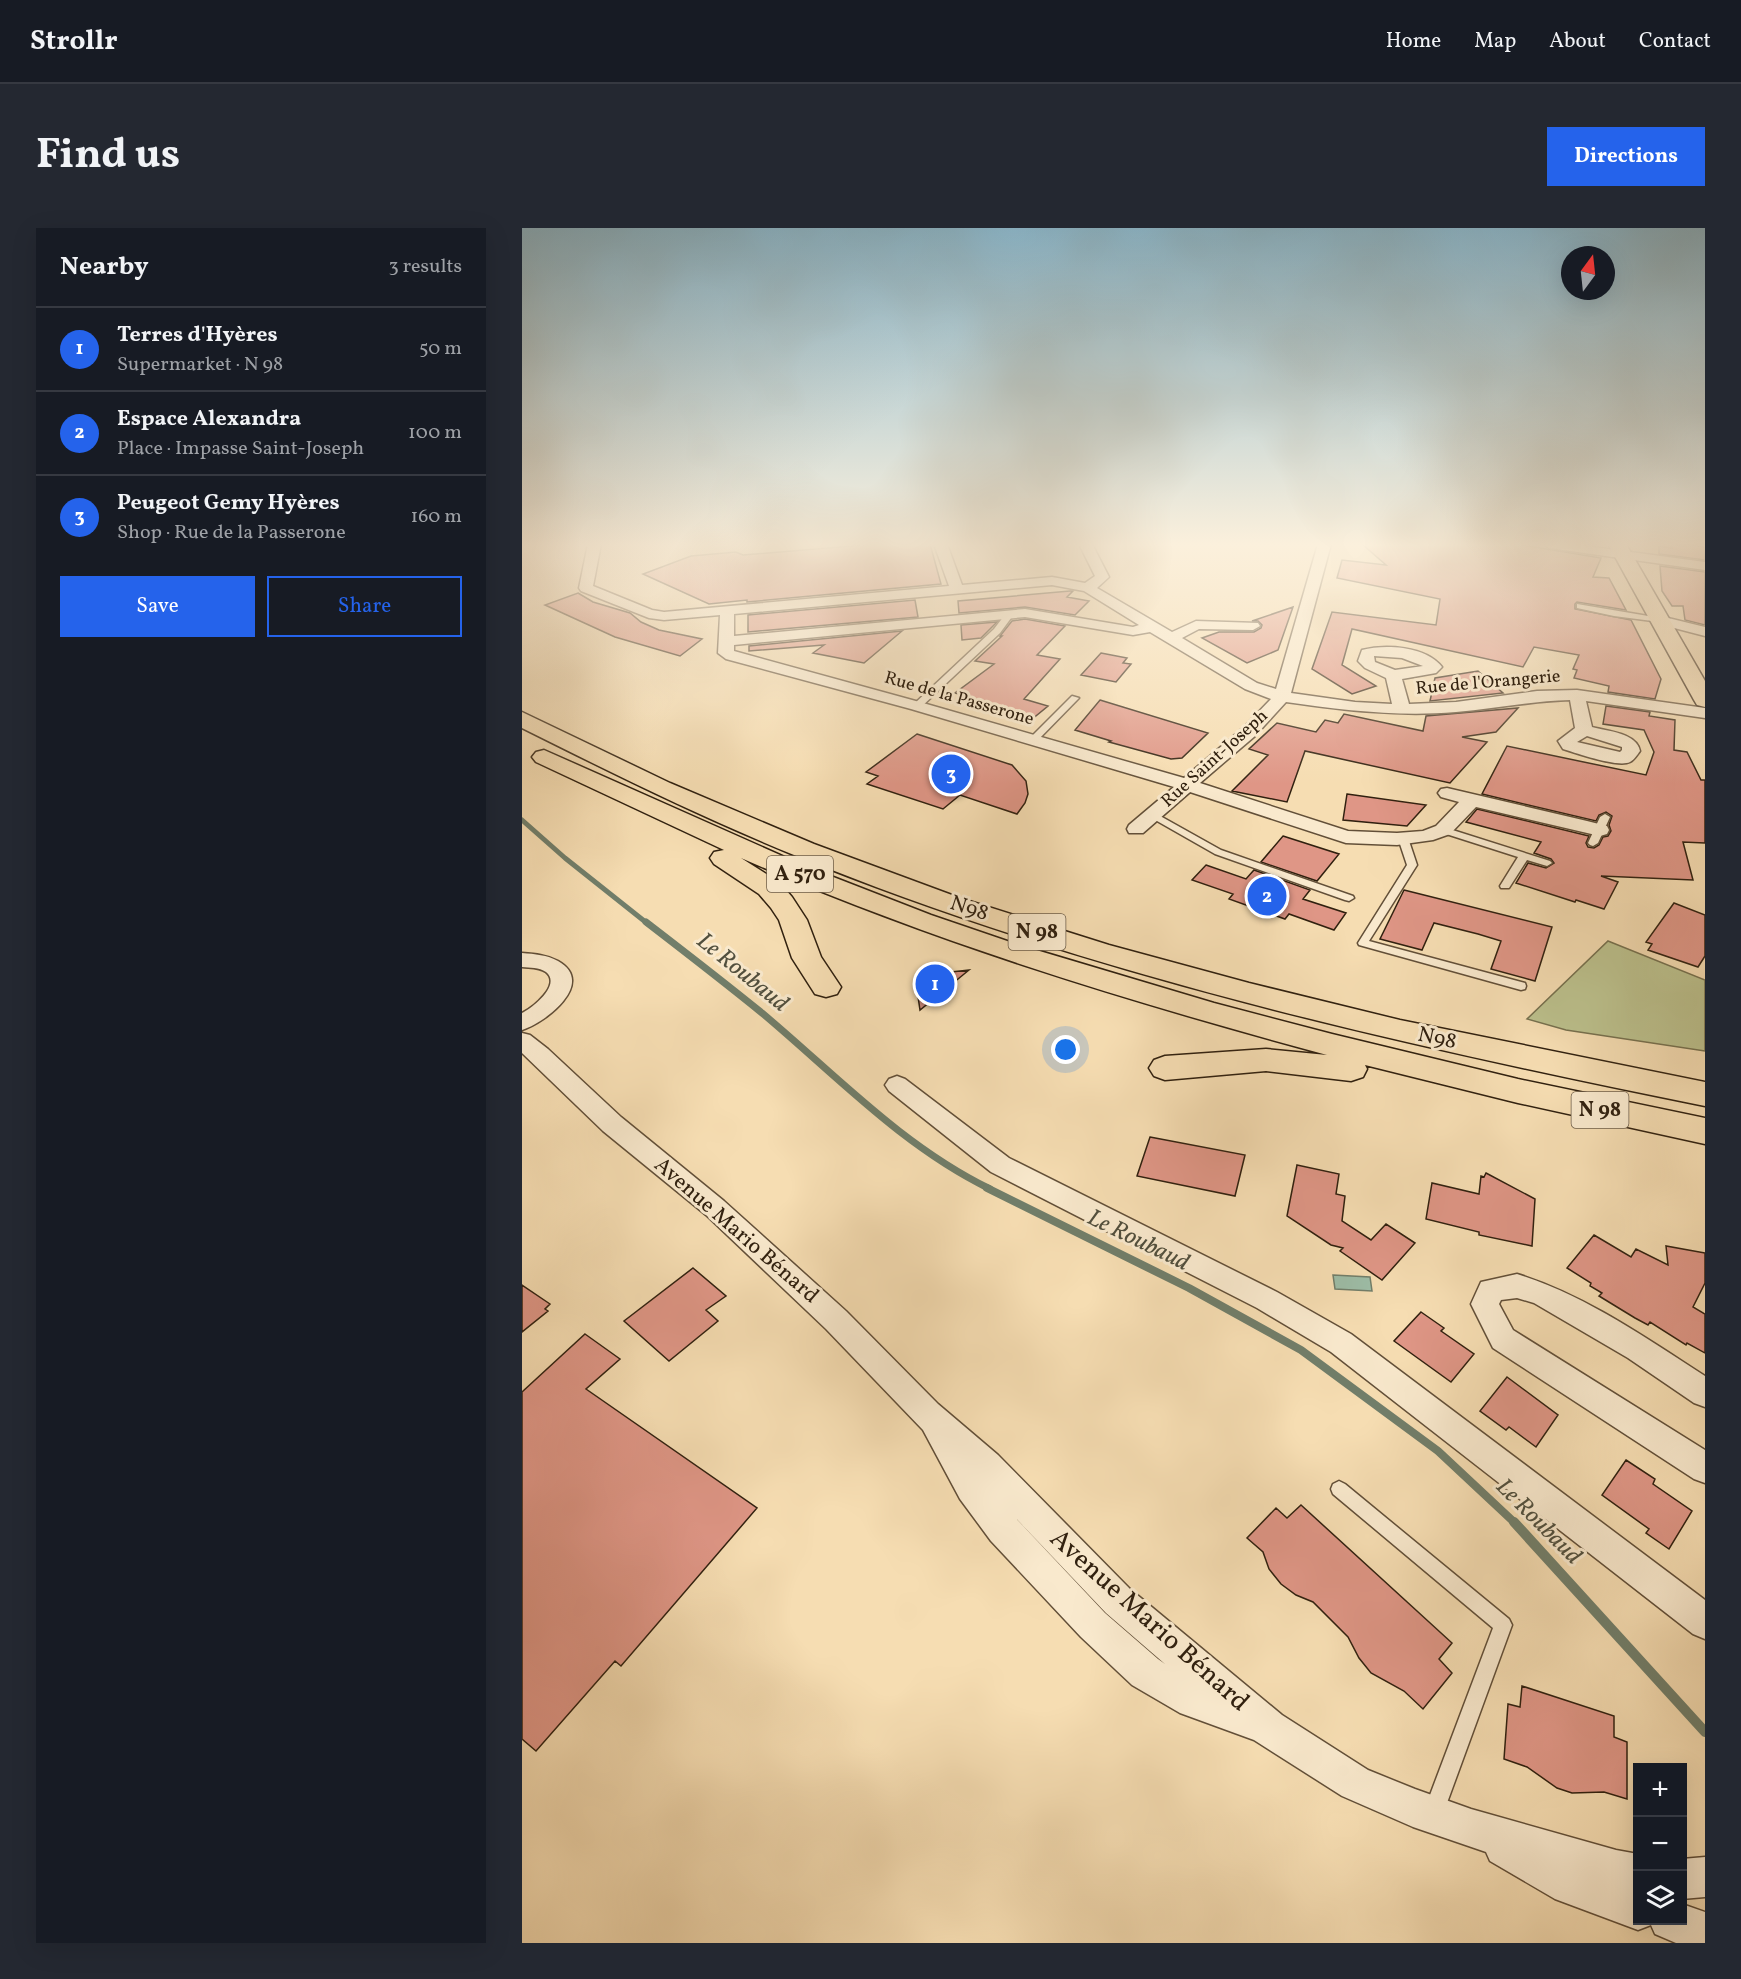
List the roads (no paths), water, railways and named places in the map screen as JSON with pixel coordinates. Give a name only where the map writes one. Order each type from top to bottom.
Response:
[{"type":"main road","points":[[1662,624],[1705,700]]},
{"type":"main road","name":"N98","points":[[522,719],[681,797],[810,851],[938,899],[1085,947],[1199,980],[1412,1034],[1578,1070],[1705,1094]]},
{"type":"main road","points":[[533,751],[719,856],[769,888],[793,921],[807,958],[826,987]]},
{"type":"main road","name":"N 98","points":[[533,751],[783,867],[883,907],[1064,969],[1290,1034],[1605,1111],[1705,1131]]},
{"type":"main road","points":[[1165,1068],[1266,1060],[1310,1063],[1388,1074],[1488,1095],[1605,1111]]},
{"type":"street","points":[[726,624],[725,641],[907,624]]},
{"type":"street","points":[[1091,624],[1132,631],[1151,627]]},
{"type":"street","name":"Rue de l'Orangerie","points":[[1146,624],[1251,686],[1282,697],[1354,707],[1402,710],[1456,707],[1538,696],[1577,695],[1705,713]]},
{"type":"street","name":"Rue Saint-Joseph","points":[[1136,829],[1250,732],[1282,697],[1303,624]]},
{"type":"street","points":[[1675,624],[1705,632]]},
{"type":"street","points":[[1170,639],[1196,625],[1253,626]]},
{"type":"street","name":"Rue de la Passerone","points":[[725,641],[726,653],[731,656],[917,706],[1188,785],[1346,837],[1403,838],[1426,836],[1443,830]]},
{"type":"street","name":"Rue de l'Orangerie","points":[[1394,675],[1402,710]]},
{"type":"street","name":"Rue de l'Orangerie","points":[[1577,695],[1584,730]]},
{"type":"street","points":[[1447,793],[1513,812],[1569,821],[1599,830]]},
{"type":"street","points":[[1443,830],[1471,801]]},
{"type":"street","name":"Avenue Mario Bénard","points":[[522,960],[544,963],[554,968],[560,975],[562,984],[537,1035],[536,1044],[531,1048],[612,1124],[715,1208],[837,1320],[927,1414],[971,1488],[1003,1530],[1093,1625],[1144,1672],[1193,1700],[1269,1728],[1355,1783],[1432,1815],[1633,1873]]},
{"type":"street","points":[[522,1022],[551,1004]]},
{"type":"street","points":[[897,1085],[1000,1165],[1267,1300],[1341,1343],[1705,1622]]},
{"type":"street","points":[[1705,1393],[1638,1349],[1543,1294],[1517,1286],[1491,1290],[1485,1304],[1503,1339],[1705,1468]]},
{"type":"street","name":"Avenue Mario Bénard","points":[[1471,1828],[1569,1885],[1633,1908]]},
{"type":"street","points":[[1687,1879],[1705,1877]]},
{"type":"street","points":[[1683,1925],[1705,1933]]},
{"type":"lane","points":[[917,706],[1002,624]]},
{"type":"lane","points":[[1032,741],[1075,698]]},
{"type":"lane","points":[[1153,815],[1218,852],[1348,898]]},
{"type":"lane","points":[[1443,830],[1547,864]]},
{"type":"lane","points":[[1403,838],[1412,865],[1363,943],[1521,986]]},
{"type":"lane","points":[[1505,885],[1524,856]]},
{"type":"lane","points":[[1338,1489],[1503,1625],[1432,1815]]},
{"type":"waterway","name":"Le Roubaud","points":[[522,820],[565,858],[648,924]]},
{"type":"waterway","name":"Le Roubaud","points":[[646,922],[762,1013],[899,1131],[958,1172],[990,1189]]},
{"type":"waterway","name":"Le Roubaud","points":[[987,1188],[1189,1288],[1301,1350],[1438,1451],[1514,1522]]},
{"type":"waterway","name":"Le Roubaud","points":[[1514,1522],[1705,1732]]},
{"type":"place","name":"Peugeot Gemy Hyères","points":[[951,774]]},
{"type":"place","name":"Espace Alexandra","points":[[1267,896]]},
{"type":"place","name":"Terres d'Hyères","points":[[935,984]]}]
